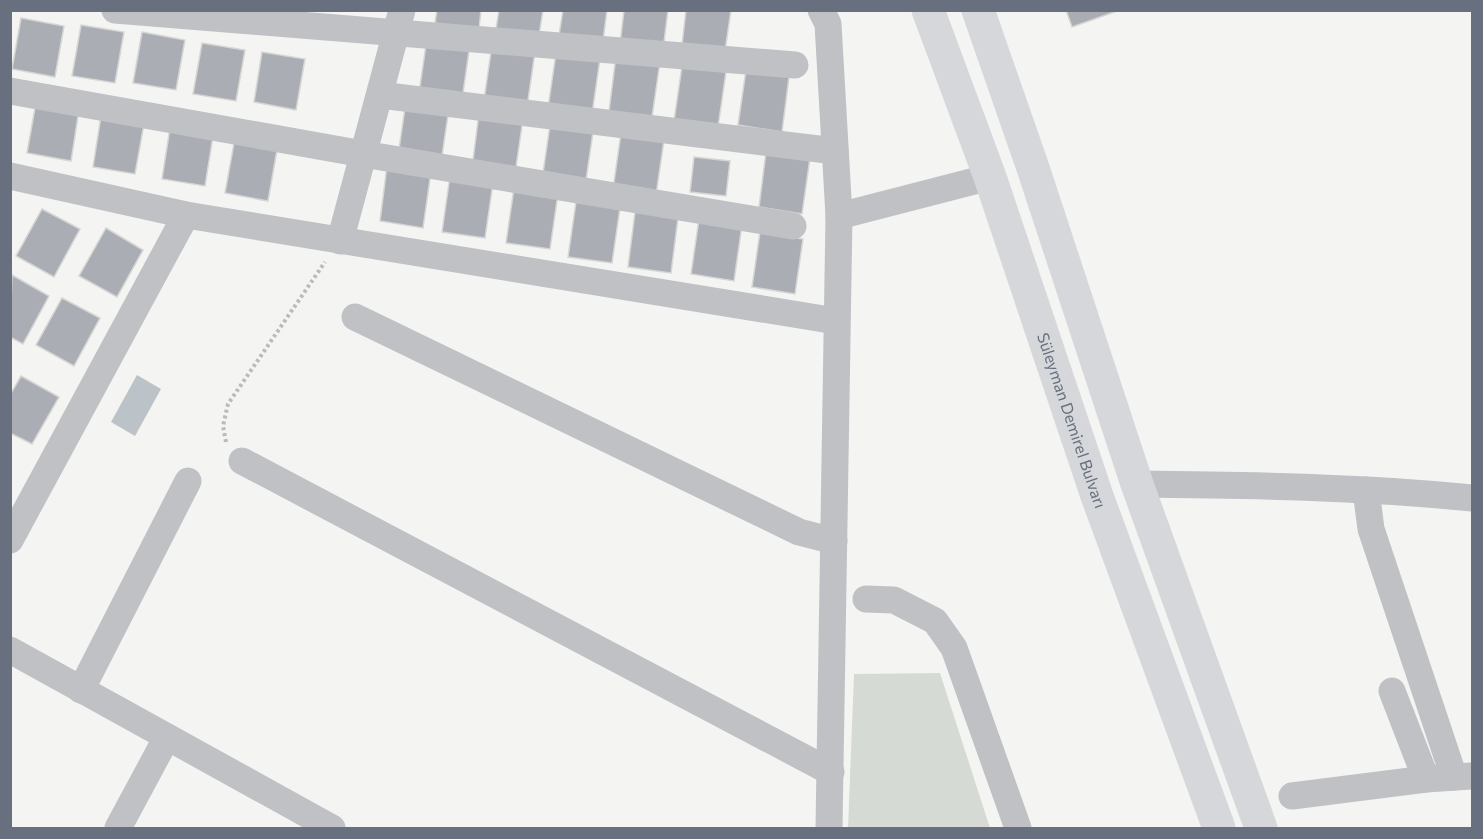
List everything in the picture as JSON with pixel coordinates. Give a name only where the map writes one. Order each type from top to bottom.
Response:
[{"type":"highway","name":"Süleyman Demirel Bulvarı","points":[[928,10],[990,177],[1097,496],[1219,828]]},
{"type":"highway","points":[[978,10],[1033,168],[1137,484],[1261,828]]},
{"type":"street","points":[[115,10],[399,22],[795,65]]},
{"type":"street","points":[[821,10],[828,24],[839,216],[829,828]]},
{"type":"street","points":[[340,240],[399,22]]},
{"type":"street","points":[[10,91],[363,154],[793,226]]},
{"type":"street","points":[[380,95],[835,151]]},
{"type":"street","points":[[10,176],[186,215],[836,321]]},
{"type":"street","points":[[839,216],[990,177]]},
{"type":"street","points":[[10,540],[186,215]]},
{"type":"street","points":[[355,317],[799,532],[834,542]]},
{"type":"street","points":[[242,461],[831,771]]},
{"type":"street","points":[[81,690],[188,481]]},
{"type":"street","points":[[1137,484],[1282,486],[1473,498]]},
{"type":"street","points":[[1292,796],[1426,779],[1463,777],[1371,530],[1366,490]]},
{"type":"street","points":[[866,599],[894,600],[935,621],[954,648],[1018,828]]},
{"type":"street","points":[[10,650],[332,828]]},
{"type":"street","points":[[1392,691],[1426,779]]},
{"type":"street","points":[[118,828],[167,737]]},
{"type":"path","points":[[242,461],[234,455],[224,437],[223,426],[228,404],[340,240]]},
{"type":"shaded area","points":[[137,375],[161,389],[135,436],[111,422]]},
{"type":"shaded area","points":[[940,673],[990,828],[848,828],[854,674]]},
{"type":"building","points":[[437,10],[481,10],[479,29],[435,23]]},
{"type":"building","points":[[499,10],[543,10],[539,35],[496,29]]},
{"type":"building","points":[[563,10],[607,10],[603,41],[559,35]]},
{"type":"building","points":[[624,10],[668,10],[663,50],[620,44]]},
{"type":"building","points":[[686,10],[731,10],[725,51],[682,45]]},
{"type":"building","points":[[1066,10],[1120,10],[1072,27]]},
{"type":"building","points":[[21,18],[64,26],[55,77],[12,69]]},
{"type":"building","points":[[81,25],[124,32],[115,83],[72,76]]},
{"type":"building","points":[[142,32],[185,40],[176,90],[133,83]]},
{"type":"building","points":[[427,38],[470,44],[462,100],[419,93]]},
{"type":"building","points":[[202,43],[245,50],[236,101],[193,94]]},
{"type":"building","points":[[492,45],[535,52],[527,107],[484,100]]},
{"type":"building","points":[[262,52],[305,59],[296,110],[254,102]]},
{"type":"building","points":[[556,53],[600,59],[592,114],[548,108]]},
{"type":"building","points":[[616,56],[660,62],[652,117],[609,111]]},
{"type":"building","points":[[682,66],[726,72],[718,127],[674,121]]},
{"type":"building","points":[[746,70],[789,77],[782,132],[738,125]]},
{"type":"building","points":[[406,101],[449,108],[441,163],[398,156]]},
{"type":"building","points":[[36,102],[79,110],[71,161],[27,153]]},
{"type":"building","points":[[479,113],[523,119],[515,174],[472,168]]},
{"type":"building","points":[[101,116],[144,124],[135,174],[93,167]]},
{"type":"building","points":[[550,125],[593,132],[585,187],[542,180]]},
{"type":"building","points":[[170,128],[213,136],[205,186],[162,179]]},
{"type":"building","points":[[621,133],[664,140],[656,195],[613,189]]},
{"type":"building","points":[[234,143],[277,150],[268,201],[225,193]]},
{"type":"building","points":[[766,152],[810,158],[802,214],[759,207]]},
{"type":"building","points":[[694,157],[730,161],[726,196],[690,192]]},
{"type":"building","points":[[387,166],[431,172],[423,228],[380,221]]},
{"type":"building","points":[[450,176],[493,183],[485,238],[442,232]]},
{"type":"building","points":[[514,188],[558,194],[550,249],[506,243]]},
{"type":"building","points":[[576,202],[620,208],[612,263],[568,257]]},
{"type":"building","points":[[42,209],[80,229],[54,277],[16,256]]},
{"type":"building","points":[[635,212],[678,218],[671,273],[628,267]]},
{"type":"building","points":[[699,219],[742,225],[734,281],[691,274]]},
{"type":"building","points":[[106,228],[143,250],[117,297],[79,276]]},
{"type":"building","points":[[760,232],[803,239],[795,294],[752,287]]},
{"type":"building","points":[[12,275],[49,296],[23,344],[10,337]]},
{"type":"building","points":[[62,298],[100,318],[74,366],[36,345]]},
{"type":"building","points":[[21,376],[59,397],[32,444],[10,433],[10,395]]}]
